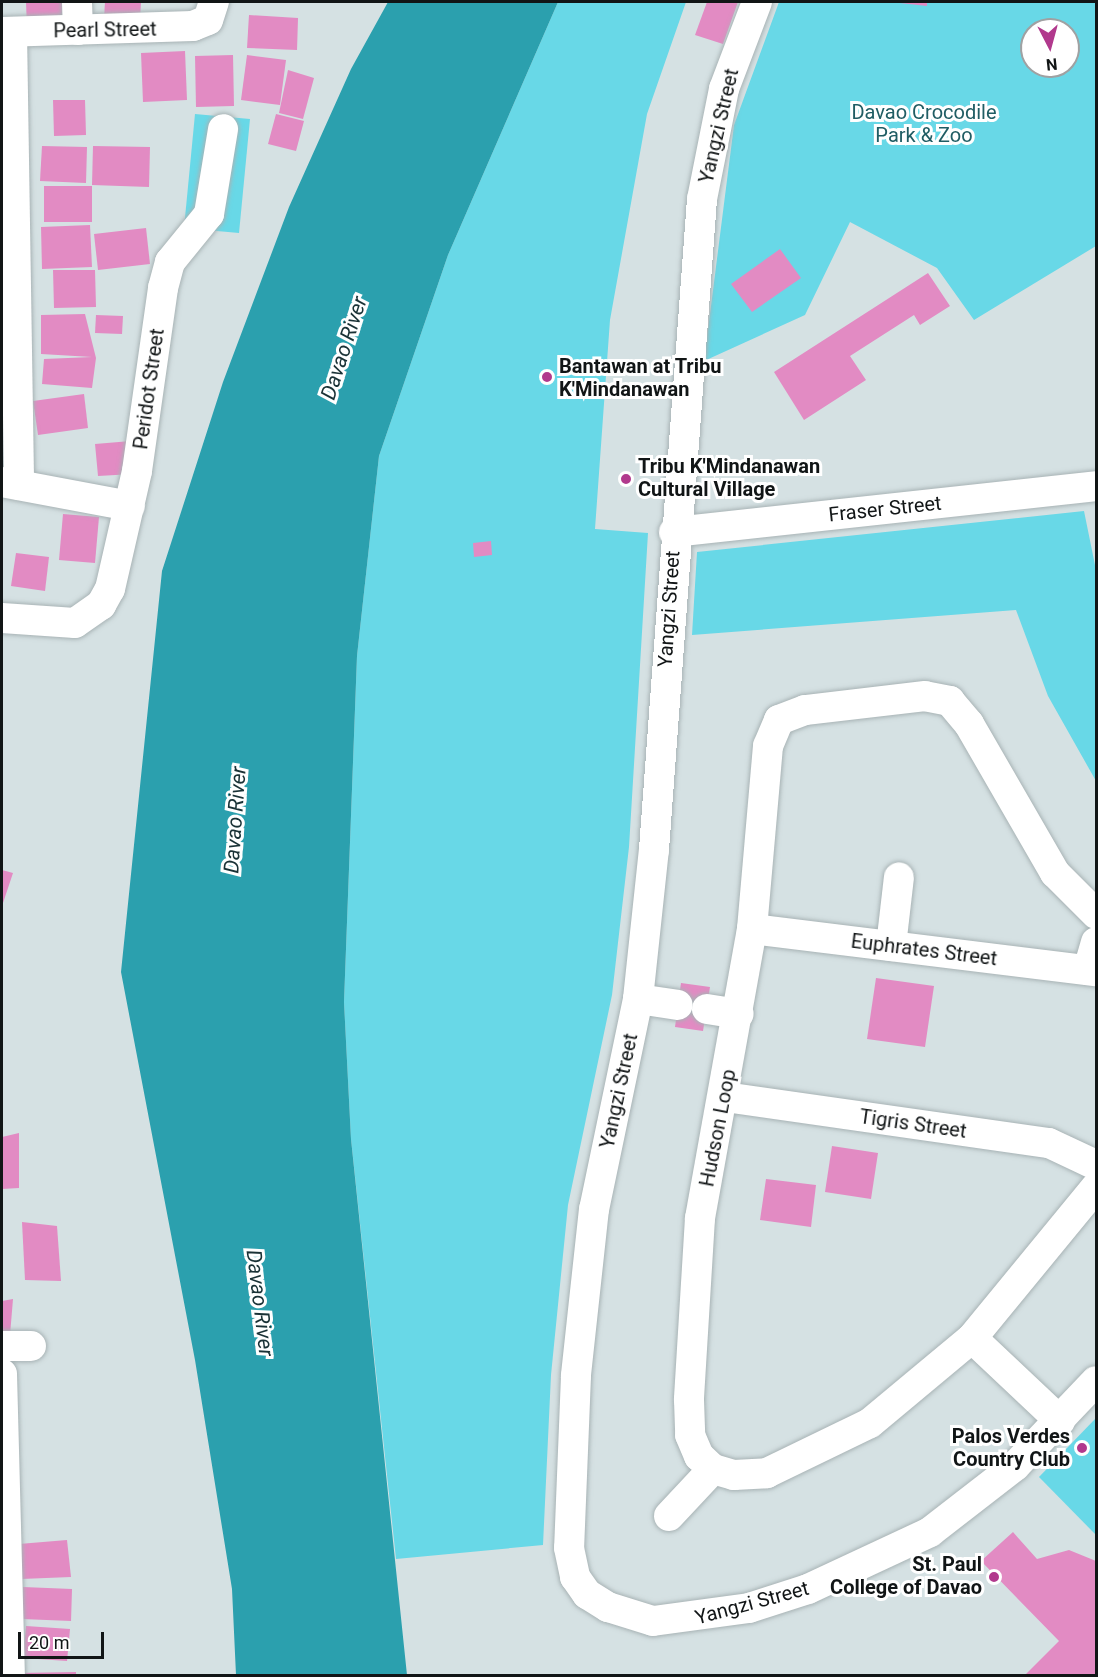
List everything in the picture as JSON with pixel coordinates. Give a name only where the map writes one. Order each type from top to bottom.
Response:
[{"type":"street","name":"Yangzi Street","points":[[757,2],[711,141],[674,532],[654,849],[638,999],[594,1209],[576,1376],[568,1548],[575,1577],[587,1594],[631,1616],[686,1620],[808,1589],[930,1532],[984,1493],[1060,1421],[1096,1381]]},
{"type":"street","name":"Pearl Street","points":[[7,32],[77,16],[177,28],[211,11]]},
{"type":"street","points":[[7,32],[10,484],[130,506]]},
{"type":"street","name":"Peridot Street","points":[[2,618],[52,624],[75,623],[101,605],[130,506],[163,288],[170,261],[209,214],[223,129]]},
{"type":"street","name":"Fraser Street","points":[[674,532],[1096,486]]},
{"type":"street","name":"Hudson Loop","points":[[713,1469],[699,1455],[690,1435],[689,1400],[700,1218],[725,1097],[752,928],[768,746],[779,720],[805,710],[925,696],[959,709],[1043,856],[1096,914]]},
{"type":"street","points":[[891,946],[899,877]]},
{"type":"street","name":"Euphrates Street","points":[[752,928],[891,946],[1094,961]]},
{"type":"street","points":[[638,999],[739,1014]]},
{"type":"street","name":"Tigris Street","points":[[725,1097],[1049,1143],[1096,1165]]},
{"type":"street","points":[[669,1516],[713,1469],[753,1475],[797,1462],[909,1396],[972,1338],[1096,1187]]},
{"type":"street","points":[[972,1338],[1060,1421]]},
{"type":"street","points":[[2,1346],[31,1346]]},
{"type":"street","points":[[2,1374],[10,1676]]},
{"type":"green space","points":[[558,2],[686,2],[647,114],[610,320],[595,529],[648,533],[629,847],[612,995],[568,1205],[551,1375],[543,1545],[396,1559],[351,1139],[344,1002],[357,656],[379,456],[448,255]]},
{"type":"green space","name":"Davao Crocodile Park & Zoo","points":[[779,2],[1096,2],[1096,246],[974,320],[937,268],[850,222],[805,315],[704,361],[734,125]]},
{"type":"green space","points":[[195,114],[250,119],[239,233],[184,228]]},
{"type":"green space","points":[[1084,511],[1096,570],[1096,781],[1048,696],[1016,610],[692,635],[697,552]]},
{"type":"green space","name":"Palos Verdes Country Club","points":[[1096,1418],[1096,1535],[1039,1477]]},
{"type":"water","name":"Davao River","points":[[388,2],[558,2],[448,255],[379,456],[357,656],[344,1002],[351,1139],[407,1675],[236,1675],[232,1589],[195,1360],[121,972],[162,571],[223,382],[289,207],[351,69]]},
{"type":"building","points":[[26,2],[62,2],[63,27],[27,29]]},
{"type":"building","points":[[105,2],[141,2],[140,20],[104,19]]},
{"type":"building","points":[[707,2],[738,2],[723,44],[695,35]]},
{"type":"building","points":[[891,2],[927,2],[927,6]]},
{"type":"building","points":[[249,15],[298,18],[297,50],[247,48]]},
{"type":"building","points":[[185,51],[187,100],[143,102],[141,53]]},
{"type":"building","points":[[233,55],[234,106],[196,107],[195,56]]},
{"type":"building","points":[[247,55],[286,60],[280,105],[241,100]]},
{"type":"building","points":[[288,70],[314,78],[303,119],[279,113]]},
{"type":"building","points":[[53,100],[85,100],[86,135],[54,136]]},
{"type":"building","points":[[276,114],[304,121],[296,151],[268,144]]},
{"type":"building","points":[[42,146],[87,147],[86,183],[40,181]]},
{"type":"building","points":[[93,146],[150,147],[149,187],[92,185]]},
{"type":"building","points":[[44,186],[92,186],[92,222],[44,222]]},
{"type":"building","points":[[90,225],[92,267],[42,269],[41,227]]},
{"type":"building","points":[[146,228],[150,264],[98,270],[94,234]]},
{"type":"building","points":[[780,249],[801,278],[752,312],[731,284]]},
{"type":"building","points":[[53,270],[95,270],[96,307],[54,308]]},
{"type":"building","points":[[928,273],[950,306],[920,325],[914,315],[850,356],[866,380],[804,420],[774,372]]},
{"type":"building","points":[[85,314],[96,358],[92,388],[42,384],[44,359],[92,357],[41,354],[41,315]]},
{"type":"building","points":[[96,315],[123,316],[122,334],[95,333]]},
{"type":"building","points":[[84,394],[88,428],[38,435],[33,401]]},
{"type":"building","points":[[131,441],[133,474],[98,476],[95,444]]},
{"type":"building","points":[[63,514],[99,517],[95,563],[59,560]]},
{"type":"building","points":[[491,541],[492,555],[474,557],[473,543]]},
{"type":"building","points":[[16,553],[49,557],[45,591],[11,586]]},
{"type":"building","points":[[2,870],[13,873],[2,906]]},
{"type":"building","points":[[876,978],[934,986],[925,1047],[867,1039]]},
{"type":"building","points":[[681,983],[710,987],[703,1031],[675,1027]]},
{"type":"building","points":[[19,1133],[19,1188],[2,1189],[2,1137]]},
{"type":"building","points":[[832,1146],[878,1153],[871,1199],[825,1192]]},
{"type":"building","points":[[766,1179],[816,1185],[811,1227],[760,1220]]},
{"type":"building","points":[[22,1222],[57,1226],[61,1281],[25,1280]]},
{"type":"building","points":[[13,1299],[10,1335],[2,1334],[2,1301]]},
{"type":"building","points":[[1013,1532],[1037,1559],[1069,1550],[1096,1561],[1096,1676],[1024,1676],[1059,1641],[981,1561]]},
{"type":"building","points":[[67,1540],[71,1577],[21,1579],[19,1544]]},
{"type":"building","points":[[23,1587],[72,1589],[71,1621],[22,1619]]},
{"type":"building","points":[[26,1626],[70,1629],[67,1661],[23,1658]]},
{"type":"building","points":[[76,1672],[76,1676],[18,1676],[18,1673]]},
{"type":"place","name":"Bantawan at Tribu K'Mindanawan","points":[[547,377]]},
{"type":"place","name":"Tribu K'Mindanawan Cultural Village","points":[[626,479]]},
{"type":"place","name":"Palos Verdes Country Club","points":[[1082,1448]]},
{"type":"place","name":"St. Paul College of Davao","points":[[994,1577]]}]
